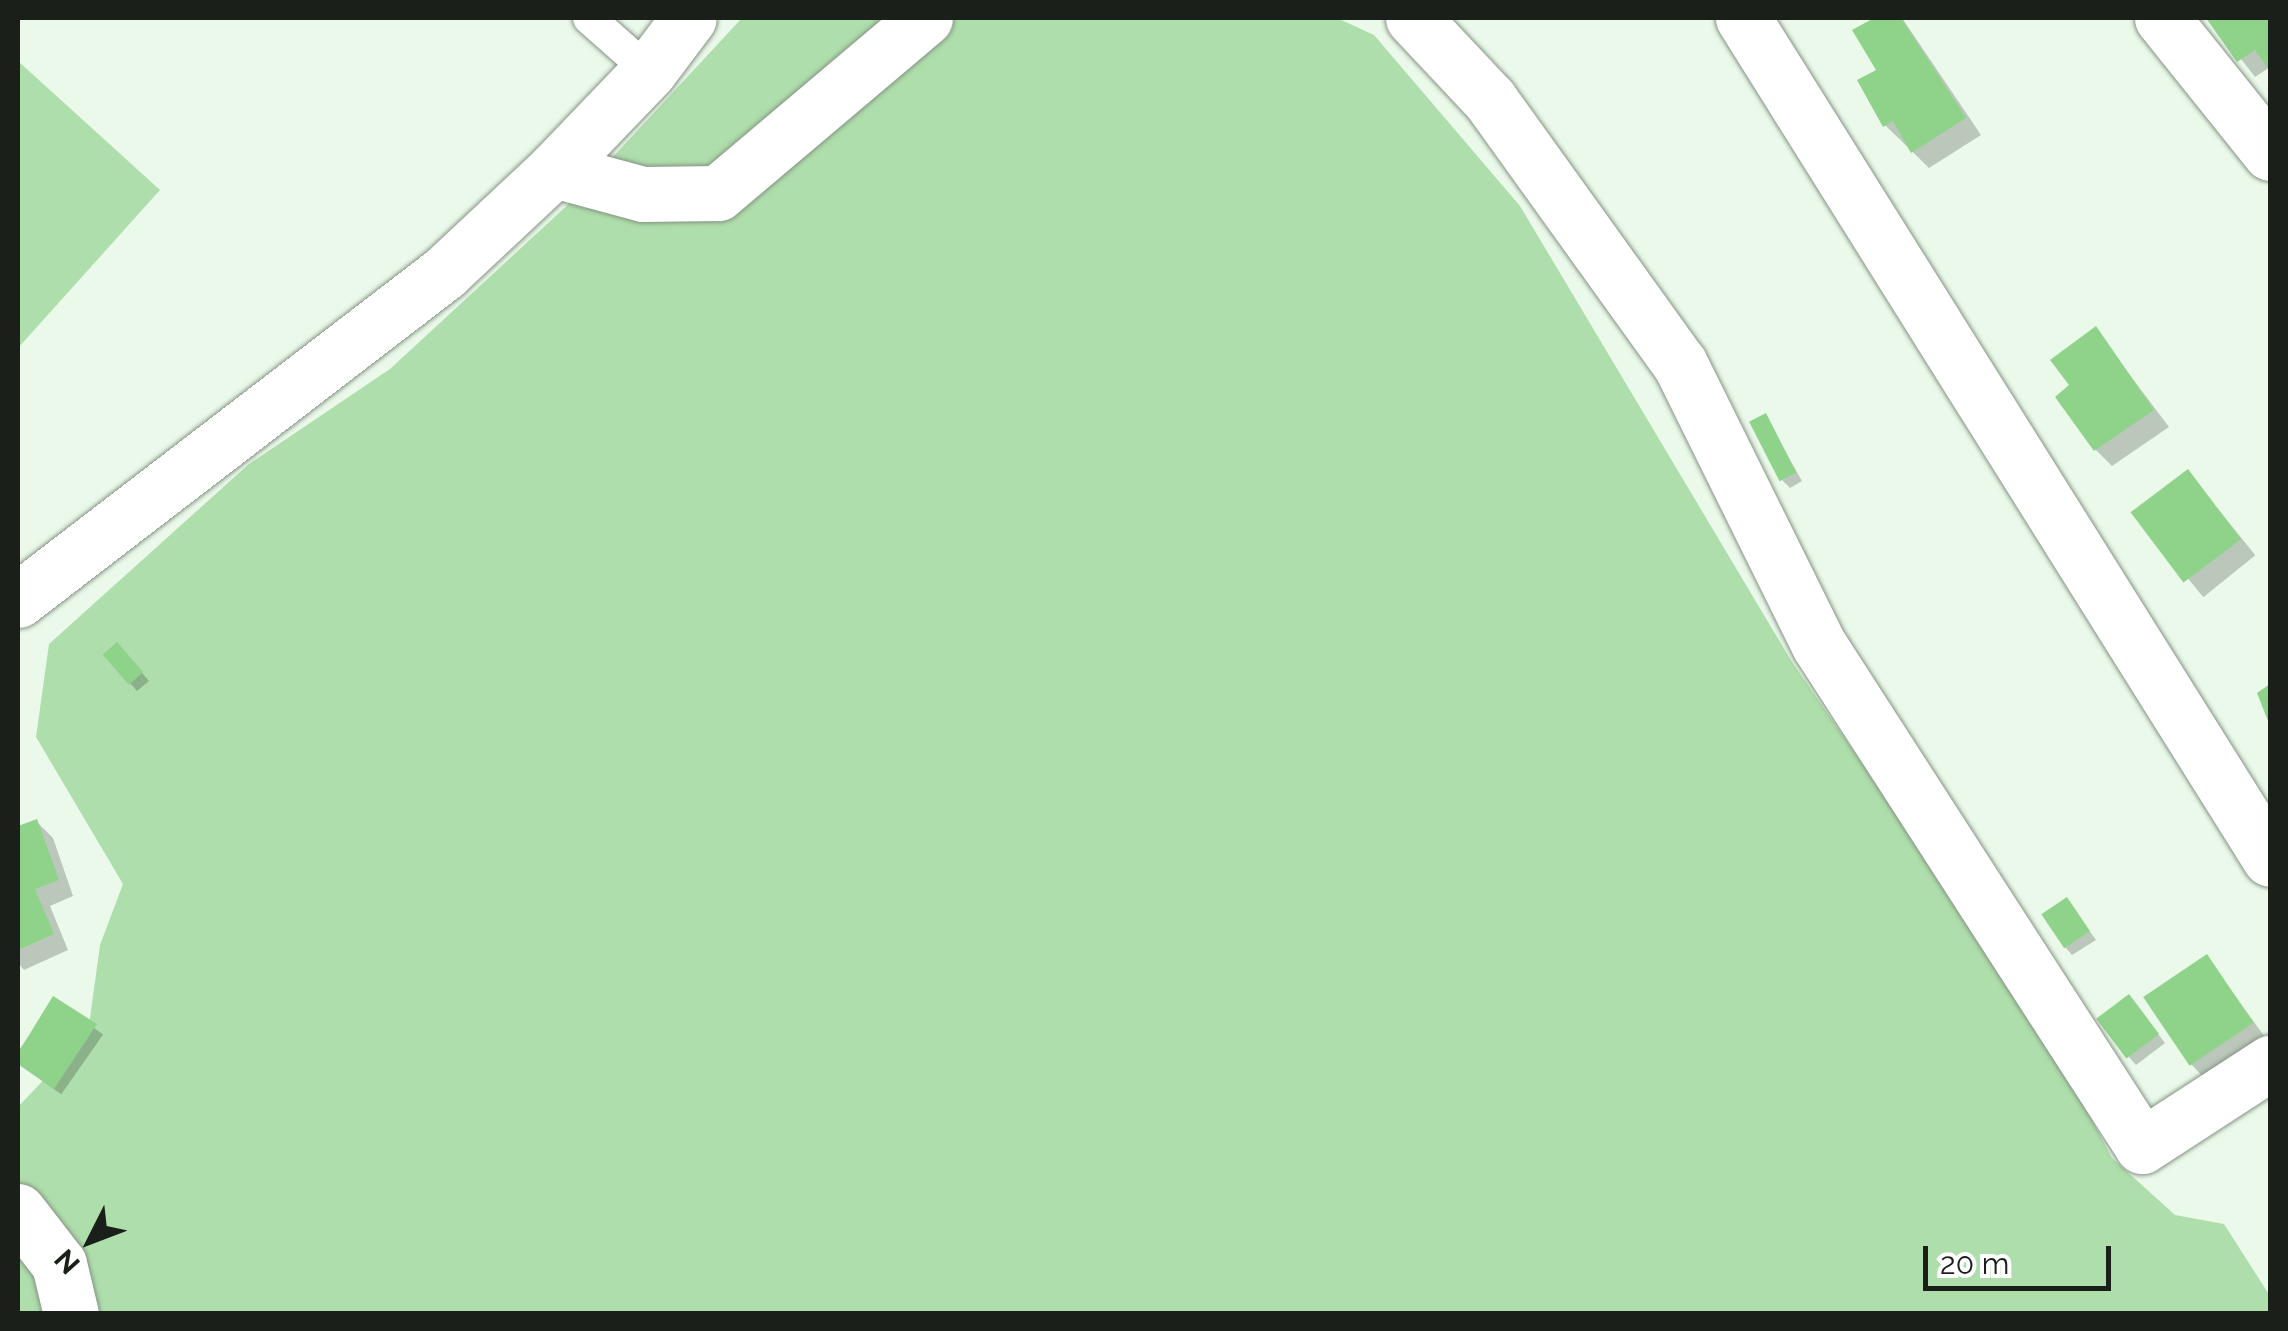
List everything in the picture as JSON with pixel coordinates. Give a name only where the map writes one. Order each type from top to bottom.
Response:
[{"type":"street","points":[[18,600],[444,273],[554,170],[649,71],[689,18]]},
{"type":"street","points":[[554,170],[643,194],[718,193],[925,18]]},
{"type":"street","points":[[1412,18],[1490,100],[1680,364],[1818,645],[2142,1146],[2270,1062]]},
{"type":"street","points":[[1743,18],[1987,398],[2270,859]]},
{"type":"street","points":[[2162,18],[2270,153]]},
{"type":"street","points":[[18,1211],[59,1264],[71,1314]]},
{"type":"lane","points":[[589,18],[649,71]]},
{"type":"green space","points":[[742,18],[1337,18],[1374,35],[1520,206],[1792,662],[2039,1019],[2112,1158],[2175,1215],[2224,1224],[2270,1296],[2270,1313],[18,1313],[18,1107],[88,1033],[100,945],[123,884],[36,737],[49,644],[249,464],[390,369],[573,200]]},
{"type":"green space","points":[[18,61],[160,190],[18,348]]},
{"type":"building","points":[[1874,18],[1901,18],[1966,118],[1911,153],[1893,121],[1883,127],[1857,80],[1876,70],[1852,30]]},
{"type":"building","points":[[2206,18],[2270,18],[2270,71],[2255,50],[2237,62]]},
{"type":"building","points":[[2096,326],[2154,410],[2094,451],[2055,397],[2069,385],[2050,360]]},
{"type":"building","points":[[1766,413],[1796,473],[1779,481],[1749,422]]},
{"type":"building","points":[[2188,469],[2241,539],[2183,583],[2130,512]]},
{"type":"building","points":[[117,642],[143,672],[129,685],[103,654]]},
{"type":"building","points":[[2270,684],[2270,726],[2257,693]]},
{"type":"building","points":[[37,819],[59,880],[35,889],[54,934],[18,950],[18,826]]},
{"type":"building","points":[[2067,897],[2090,931],[2064,948],[2041,914]]},
{"type":"building","points":[[2207,954],[2253,1023],[2190,1066],[2143,997]]},
{"type":"building","points":[[2129,994],[2159,1034],[2126,1059],[2096,1019]]},
{"type":"building","points":[[53,996],[97,1024],[54,1089],[18,1064],[18,1053]]}]
